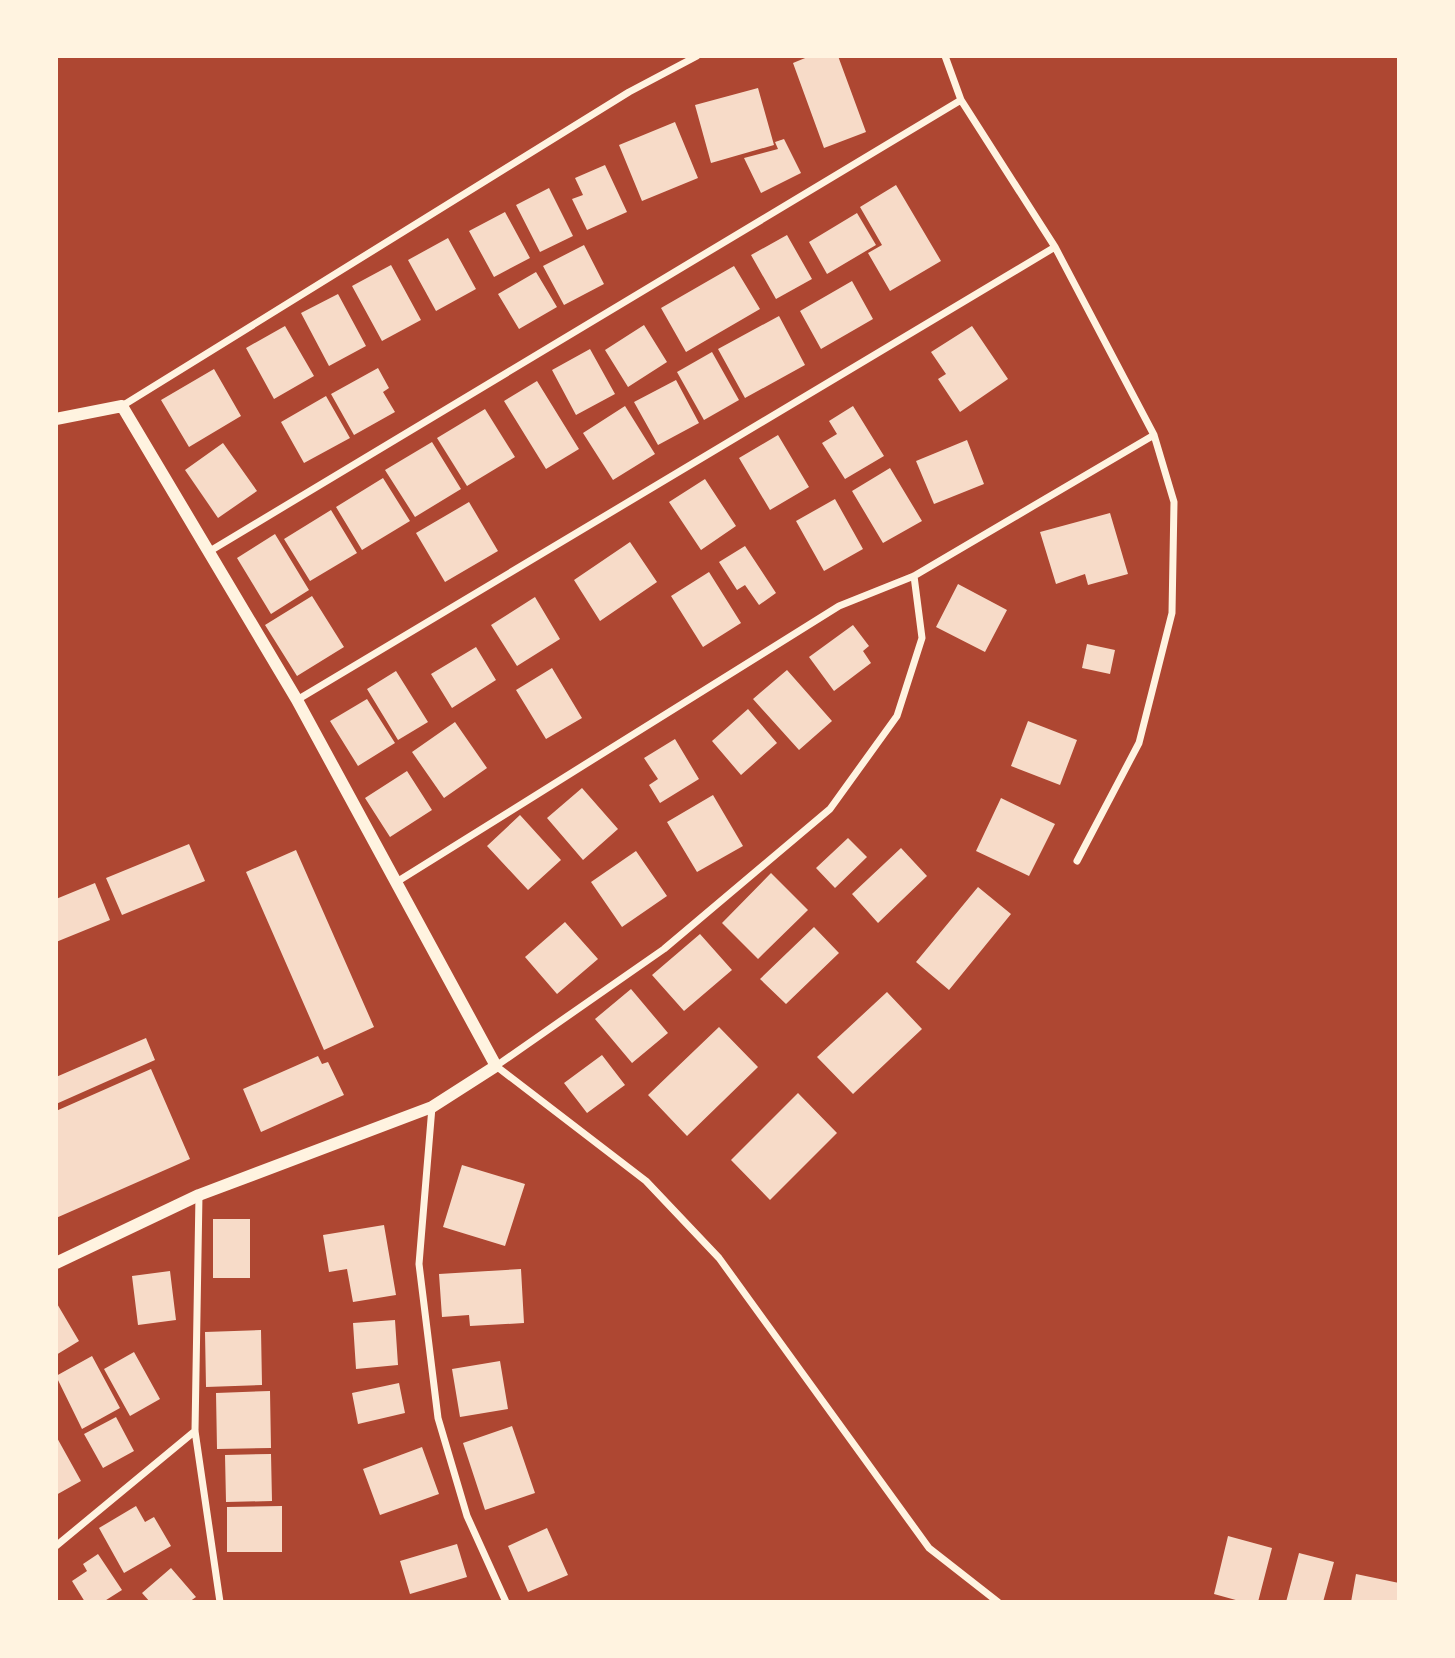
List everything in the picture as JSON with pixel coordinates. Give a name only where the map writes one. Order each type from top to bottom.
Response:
[{"type":"street","points":[[56,419],[122,405],[629,92],[697,56]]},
{"type":"street","points":[[945,56],[961,100],[1055,247],[1154,435],[1174,502],[1172,613],[1139,743],[1077,861]]},
{"type":"street","points":[[210,551],[961,100]]},
{"type":"street","points":[[297,700],[1055,247]]},
{"type":"street","points":[[122,405],[297,700],[394,884],[496,1066],[646,1181],[719,1258],[929,1548],[998,1602]]},
{"type":"street","points":[[394,884],[839,606],[914,576],[1154,435]]},
{"type":"street","points":[[56,1263],[199,1195],[432,1107],[496,1066],[664,949],[830,808],[897,716],[922,638],[914,576]]},
{"type":"street","points":[[432,1107],[419,1264],[438,1418],[467,1516],[506,1602]]},
{"type":"street","points":[[199,1195],[195,1431],[220,1602]]},
{"type":"street","points":[[56,1546],[195,1431]]},
{"type":"shaded area","points":[[56,56],[1399,56],[1399,1602],[56,1602]]},
{"type":"building","points":[[810,56],[838,56],[866,132],[824,148],[793,63]]},
{"type":"building","points":[[758,88],[774,145],[711,163],[695,105]]},
{"type":"building","points":[[675,122],[698,178],[642,201],[619,145]]},
{"type":"building","points":[[784,139],[801,173],[761,193],[744,158],[778,149],[775,142]]},
{"type":"building","points":[[605,165],[627,212],[587,230],[572,199],[583,195],[575,178]]},
{"type":"building","points":[[896,185],[941,261],[890,291],[868,253],[882,245],[860,207]]},
{"type":"building","points":[[549,188],[573,236],[540,252],[516,205]]},
{"type":"building","points":[[505,212],[530,258],[494,277],[469,231]]},
{"type":"building","points":[[857,213],[876,245],[827,274],[809,242]]},
{"type":"building","points":[[787,235],[812,279],[776,299],[751,255]]},
{"type":"building","points":[[448,238],[476,289],[436,311],[408,260]]},
{"type":"building","points":[[584,245],[604,284],[564,305],[543,266]]},
{"type":"building","points":[[391,265],[421,320],[382,341],[352,286]]},
{"type":"building","points":[[734,266],[760,309],[686,352],[661,308]]},
{"type":"building","points":[[536,272],[557,307],[519,329],[498,294]]},
{"type":"building","points":[[852,281],[873,319],[821,349],[800,311]]},
{"type":"building","points":[[338,294],[366,346],[329,366],[301,313]]},
{"type":"building","points":[[779,316],[805,365],[745,398],[718,349]]},
{"type":"building","points":[[644,325],[667,362],[628,387],[605,350]]},
{"type":"building","points":[[285,326],[314,376],[274,399],[246,348]]},
{"type":"building","points":[[972,326],[1008,379],[960,412],[938,379],[946,374],[931,352]]},
{"type":"building","points":[[590,349],[615,394],[576,415],[552,370]]},
{"type":"building","points":[[712,352],[739,400],[704,420],[677,372]]},
{"type":"building","points":[[378,368],[389,388],[383,392],[395,412],[354,435],[331,394]]},
{"type":"building","points":[[214,369],[241,416],[189,447],[161,400]]},
{"type":"building","points":[[676,380],[699,423],[658,445],[634,402]]},
{"type":"building","points":[[537,381],[579,449],[546,469],[504,401]]},
{"type":"building","points":[[326,396],[350,438],[304,463],[281,422]]},
{"type":"building","points":[[625,406],[655,454],[613,480],[583,433]]},
{"type":"building","points":[[853,406],[884,456],[845,479],[822,443],[837,434],[829,421]]},
{"type":"building","points":[[485,409],[515,457],[467,486],[437,438]]},
{"type":"building","points":[[778,435],[809,487],[770,510],[739,458]]},
{"type":"building","points":[[967,440],[984,484],[934,504],[916,461]]},
{"type":"building","points":[[432,442],[461,489],[415,517],[385,470]]},
{"type":"building","points":[[223,443],[257,491],[218,518],[185,470]]},
{"type":"building","points":[[890,468],[922,521],[883,543],[852,491]]},
{"type":"building","points":[[383,478],[410,521],[362,550],[336,507]]},
{"type":"building","points":[[705,479],[736,526],[701,550],[669,502]]},
{"type":"building","points":[[835,499],[863,549],[824,571],[796,521]]},
{"type":"building","points":[[469,502],[498,551],[445,582],[416,533]]},
{"type":"building","points":[[331,510],[357,553],[310,581],[284,539]]},
{"type":"building","points":[[1110,513],[1128,574],[1088,585],[1085,574],[1056,584],[1040,532]]},
{"type":"building","points":[[275,534],[309,590],[271,614],[237,558]]},
{"type":"building","points":[[630,542],[657,582],[600,621],[574,580]]},
{"type":"building","points":[[745,546],[776,593],[759,605],[745,585],[737,590],[719,562]]},
{"type":"building","points":[[709,572],[741,623],[703,647],[671,596]]},
{"type":"building","points":[[958,584],[1007,610],[985,652],[936,627]]},
{"type":"building","points":[[312,596],[344,647],[297,676],[265,625]]},
{"type":"building","points":[[535,597],[560,639],[517,666],[491,625]]},
{"type":"building","points":[[853,625],[869,646],[863,651],[871,663],[834,691],[809,657]]},
{"type":"building","points":[[1087,644],[1115,650],[1110,674],[1082,668]]},
{"type":"building","points":[[476,647],[496,680],[452,708],[431,674]]},
{"type":"building","points":[[552,668],[582,718],[546,739],[516,690]]},
{"type":"building","points":[[787,670],[832,721],[799,750],[753,699]]},
{"type":"building","points":[[396,671],[428,722],[398,740],[367,689]]},
{"type":"building","points":[[367,699],[395,743],[358,766],[330,721]]},
{"type":"building","points":[[748,709],[777,743],[741,775],[712,741]]},
{"type":"building","points":[[1028,721],[1077,740],[1060,785],[1011,766]]},
{"type":"building","points":[[455,722],[487,768],[444,798],[412,752]]},
{"type":"building","points":[[675,739],[699,779],[660,803],[649,785],[658,779],[644,758]]},
{"type":"building","points":[[407,771],[432,810],[390,837],[365,798]]},
{"type":"building","points":[[582,788],[618,829],[583,860],[547,818]]},
{"type":"building","points":[[713,795],[743,846],[697,872],[667,822]]},
{"type":"building","points":[[1001,798],[1055,824],[1029,876],[976,851]]},
{"type":"building","points":[[520,815],[561,860],[528,890],[487,846]]},
{"type":"building","points":[[848,838],[867,857],[835,888],[816,868]]},
{"type":"building","points":[[189,844],[205,881],[122,915],[106,878]]},
{"type":"building","points":[[901,848],[927,876],[878,923],[852,894]]},
{"type":"building","points":[[296,850],[374,1027],[324,1050],[246,872]]},
{"type":"building","points":[[636,851],[667,896],[622,927],[591,882]]},
{"type":"building","points":[[771,873],[808,910],[758,959],[722,923]]},
{"type":"building","points":[[95,883],[110,920],[56,942],[56,899]]},
{"type":"building","points":[[978,887],[1011,914],[949,990],[916,962]]},
{"type":"building","points":[[565,922],[598,959],[557,994],[525,957]]},
{"type":"building","points":[[814,927],[839,953],[786,1004],[760,979]]},
{"type":"building","points":[[700,934],[732,970],[684,1011],[652,975]]},
{"type":"building","points":[[631,989],[668,1033],[632,1063],[595,1019]]},
{"type":"building","points":[[887,992],[922,1029],[853,1094],[817,1057]]},
{"type":"building","points":[[719,1027],[758,1067],[687,1136],[648,1095]]},
{"type":"building","points":[[146,1038],[155,1060],[56,1104],[56,1077]]},
{"type":"building","points":[[602,1055],[625,1085],[587,1113],[564,1083]]},
{"type":"building","points":[[318,1056],[322,1064],[328,1062],[344,1095],[261,1132],[243,1089]]},
{"type":"building","points":[[151,1069],[190,1159],[56,1218],[56,1111]]},
{"type":"building","points":[[798,1093],[837,1133],[770,1200],[731,1160]]},
{"type":"building","points":[[462,1165],[525,1184],[505,1246],[443,1227]]},
{"type":"building","points":[[213,1219],[250,1219],[250,1278],[213,1278]]},
{"type":"building","points":[[384,1225],[396,1295],[353,1302],[347,1269],[329,1272],[323,1235]]},
{"type":"building","points":[[521,1269],[524,1323],[470,1326],[469,1315],[442,1317],[439,1274]]},
{"type":"building","points":[[170,1271],[176,1320],[138,1325],[132,1276]]},
{"type":"building","points":[[56,1302],[79,1341],[56,1355]]},
{"type":"building","points":[[395,1320],[398,1365],[356,1369],[353,1323]]},
{"type":"building","points":[[261,1330],[262,1385],[206,1387],[205,1332]]},
{"type":"building","points":[[134,1352],[160,1399],[130,1416],[104,1369]]},
{"type":"building","points":[[92,1356],[120,1408],[82,1429],[56,1376]]},
{"type":"building","points":[[500,1361],[508,1409],[460,1417],[452,1369]]},
{"type":"building","points":[[399,1383],[405,1413],[358,1424],[352,1393]]},
{"type":"building","points":[[270,1391],[271,1448],[217,1449],[216,1393]]},
{"type":"building","points":[[116,1417],[134,1451],[103,1468],[84,1434]]},
{"type":"building","points":[[512,1426],[535,1493],[485,1510],[463,1443]]},
{"type":"building","points":[[56,1436],[81,1481],[56,1495]]},
{"type":"building","points":[[422,1447],[439,1494],[380,1515],[363,1469]]},
{"type":"building","points":[[271,1454],[272,1501],[226,1502],[225,1455]]},
{"type":"building","points":[[136,1506],[145,1522],[154,1517],[171,1546],[124,1573],[99,1528]]},
{"type":"building","points":[[282,1506],[282,1552],[227,1552],[227,1507]]},
{"type":"building","points":[[547,1528],[568,1575],[528,1592],[508,1546]]},
{"type":"building","points":[[1228,1536],[1272,1548],[1258,1602],[1243,1602],[1214,1594]]},
{"type":"building","points":[[457,1544],[467,1577],[410,1594],[400,1561]]},
{"type":"building","points":[[1299,1553],[1334,1562],[1323,1602],[1286,1602]]},
{"type":"building","points":[[98,1554],[122,1590],[103,1602],[85,1602],[72,1581],[87,1571],[83,1564]]},
{"type":"building","points":[[171,1568],[196,1597],[189,1602],[150,1602],[142,1593]]},
{"type":"building","points":[[1356,1574],[1399,1583],[1399,1602],[1351,1602]]}]
